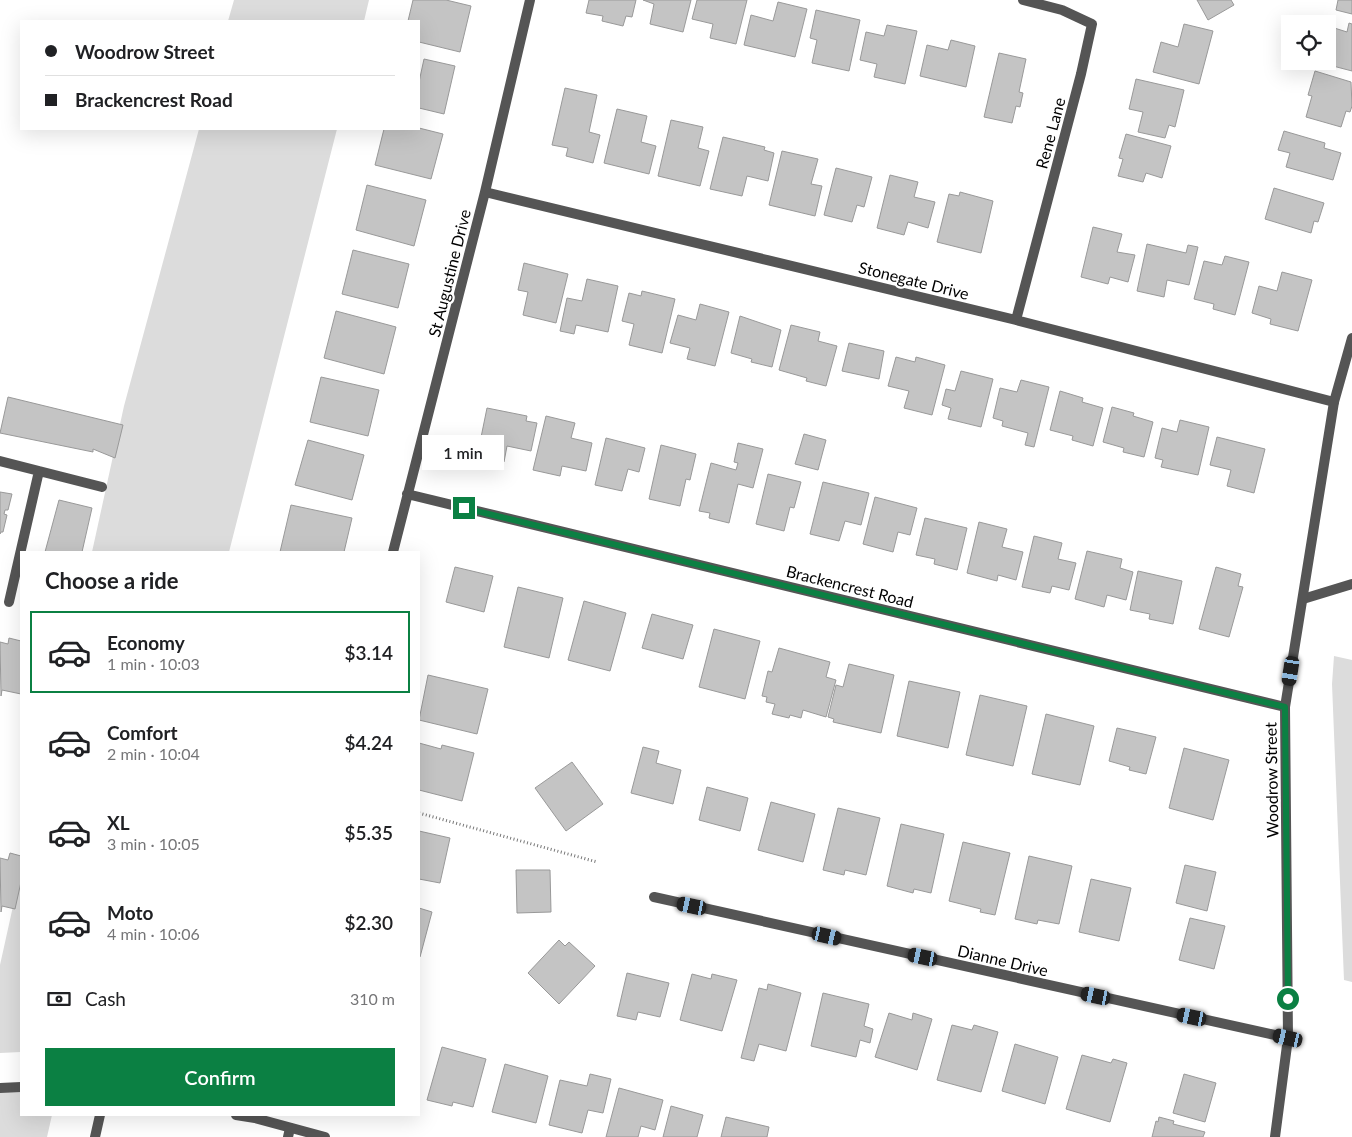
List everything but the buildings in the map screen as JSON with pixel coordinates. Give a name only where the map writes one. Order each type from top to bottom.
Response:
[{"type":"street","name":"St Augustine Drive","points":[[393,551],[485,192],[530,0]]},
{"type":"street","name":"Rene Lane","points":[[1016,320],[1081,74],[1092,24],[1062,10],[1023,0]]},
{"type":"street","name":"Stonegate Drive","points":[[485,192],[1016,320],[1334,402]]},
{"type":"street","name":"Woodrow Street","points":[[1275,1137],[1288,1038],[1285,707],[1334,402],[1352,338]]},
{"type":"street","points":[[0,462],[102,487]]},
{"type":"street","points":[[21,551],[39,472]]},
{"type":"street","name":"Brackencrest Road","points":[[407,494],[1285,707]]},
{"type":"street","points":[[9,602],[20,554]]},
{"type":"street","points":[[1302,599],[1352,584]]},
{"type":"street","name":"Dianne Drive","points":[[654,897],[1288,1038]]},
{"type":"street","points":[[0,1088],[20,1087]]},
{"type":"street","points":[[95,1137],[100,1116]]},
{"type":"street","points":[[256,1117],[289,1133],[325,1137]]},
{"type":"path","points":[[420,813],[597,862]]},
{"type":"shaded area","points":[[234,0],[369,0],[364,20],[228,20]]},
{"type":"shaded area","points":[[199,130],[337,130],[229,551],[92,551],[124,406]]},
{"type":"shaded area","points":[[1334,656],[1352,660],[1352,982],[1344,980],[1332,684]]},
{"type":"shaded area","points":[[20,875],[20,1052],[0,1053],[0,965]]},
{"type":"shaded area","points":[[0,1085],[20,1089],[20,1116],[52,1116],[47,1137],[0,1137]]},
{"type":"route","points":[[464,508],[1285,707],[1288,999]]}]
